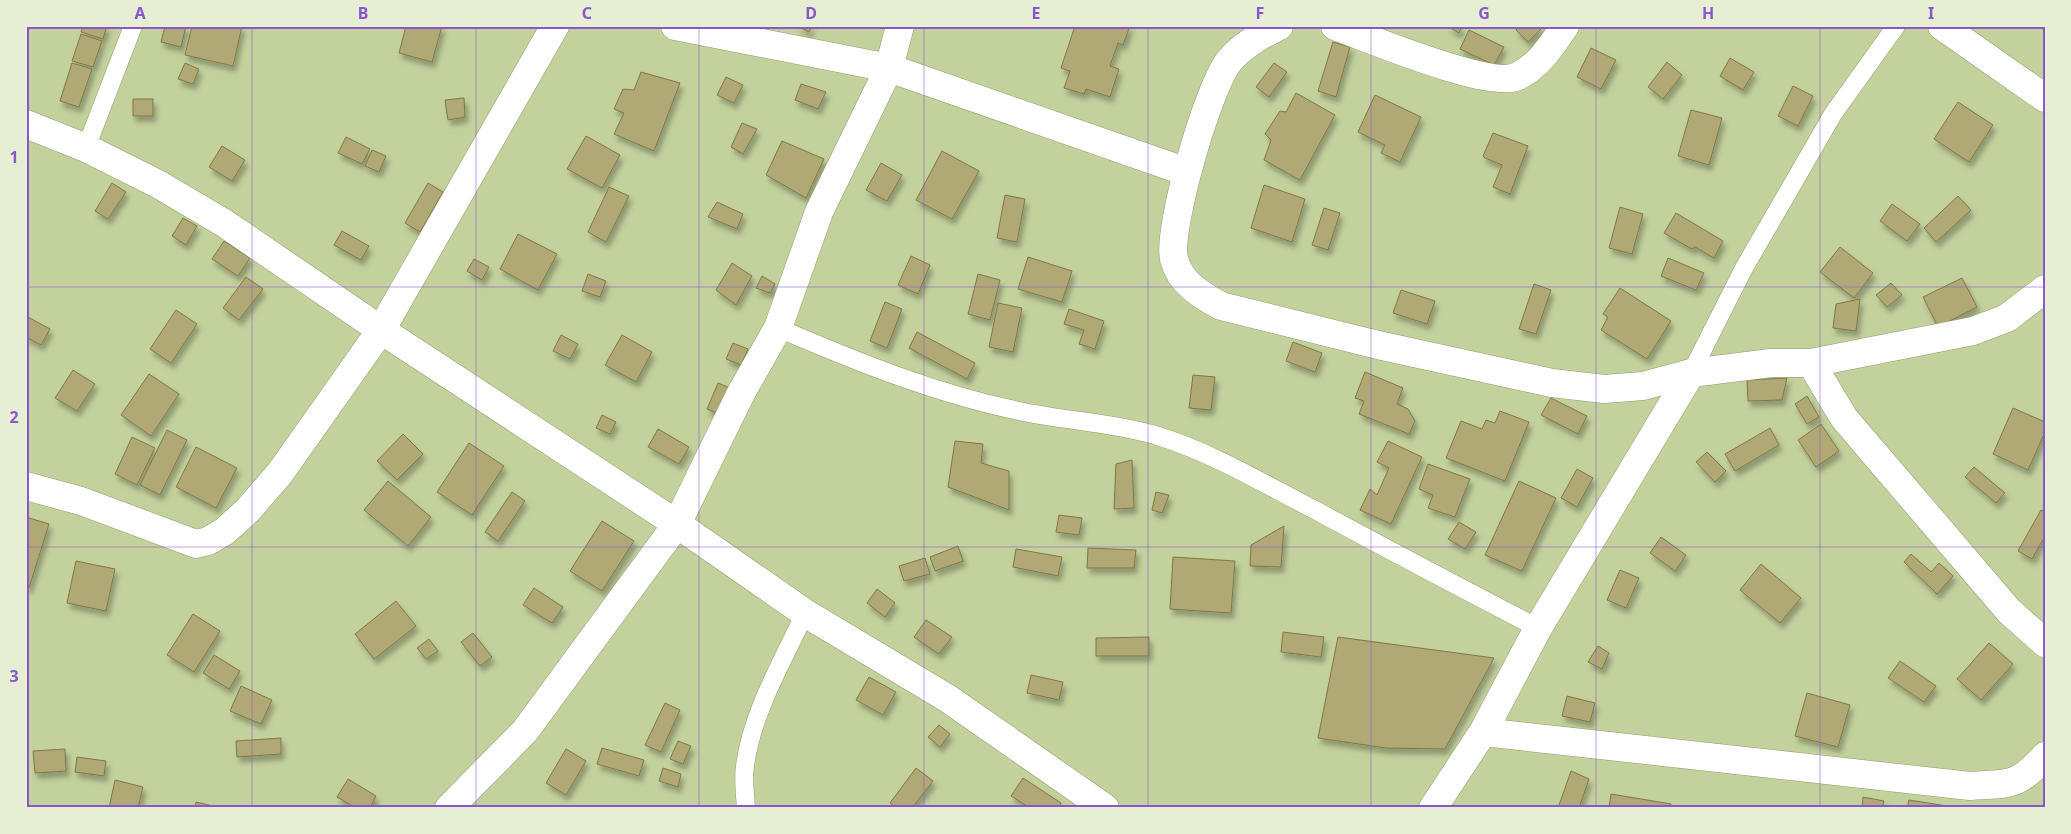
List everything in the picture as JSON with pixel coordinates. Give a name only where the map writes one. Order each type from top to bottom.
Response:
[{"type":"street","points":[[26,486],[81,501],[196,544],[208,541],[225,531],[248,510],[280,473],[381,330],[555,26]]},
{"type":"street","points":[[675,26],[889,68],[1187,172]]},
{"type":"street","points":[[448,808],[525,730],[677,524],[742,393],[778,328],[819,212],[889,68],[900,26]]},
{"type":"street","points":[[1279,26],[1249,41],[1229,61],[1216,82],[1187,172],[1175,237],[1174,258],[1184,278],[1199,294],[1221,306],[1388,348],[1552,382],[1604,389],[1643,386],[1691,373],[1771,363],[1811,363],[1973,331],[2007,318],[2045,289]]},
{"type":"street","points":[[1335,26],[1475,76],[1503,78],[1517,77],[1539,62],[1565,26]]},
{"type":"street","points":[[1942,26],[2045,98]]},
{"type":"street","points":[[26,124],[86,148],[158,184],[224,223],[381,330],[677,524],[805,613],[947,698],[1105,808]]},
{"type":"street","points":[[1811,363],[1844,418],[2009,611],[2045,643]]},
{"type":"street","points":[[1433,808],[1483,732],[1538,628],[1691,373]]},
{"type":"street","points":[[1483,732],[1970,786],[2016,782],[2028,774],[2045,756]]},
{"type":"lane","points":[[86,148],[133,26]]},
{"type":"lane","points":[[1691,373],[1744,268],[1833,114],[1896,26]]},
{"type":"lane","points":[[778,328],[845,357],[960,396],[1024,412],[1108,425],[1157,436],[1195,450],[1254,478],[1538,628]]},
{"type":"lane","points":[[746,808],[744,768],[746,755],[760,712],[805,613]]},
{"type":"building","points":[[83,26],[107,26],[103,39],[81,32]]},
{"type":"building","points":[[165,26],[186,26],[181,47],[161,42]]},
{"type":"building","points":[[192,26],[242,26],[233,66],[185,55]]},
{"type":"building","points":[[406,26],[442,26],[432,62],[399,53]]},
{"type":"building","points":[[797,26],[812,26],[809,32]]},
{"type":"building","points":[[1075,26],[1130,26],[1123,45],[1118,43],[1110,66],[1119,69],[1110,97],[1086,89],[1084,94],[1064,88],[1070,71],[1061,68]]},
{"type":"building","points":[[1447,26],[1462,26],[1459,33]]},
{"type":"building","points":[[1520,26],[1544,26],[1528,42],[1516,30]]},
{"type":"building","points":[[1469,30],[1504,47],[1494,65],[1460,49]]},
{"type":"building","points":[[81,34],[102,41],[93,67],[72,61]]},
{"type":"building","points":[[1333,42],[1350,47],[1336,97],[1318,91]]},
{"type":"building","points":[[1591,48],[1616,60],[1601,89],[1577,77]]},
{"type":"building","points":[[1730,58],[1754,72],[1743,90],[1720,76]]},
{"type":"building","points":[[1667,62],[1682,75],[1663,99],[1648,87]]},
{"type":"building","points":[[72,63],[92,69],[79,107],[60,101]]},
{"type":"building","points":[[185,63],[199,69],[193,84],[178,79]]},
{"type":"building","points":[[1274,63],[1287,72],[1269,97],[1256,87]]},
{"type":"building","points":[[641,72],[680,83],[654,151],[614,134],[624,113],[614,109],[623,89],[634,90]]},
{"type":"building","points":[[726,77],[743,85],[734,103],[717,95]]},
{"type":"building","points":[[801,84],[826,92],[818,109],[795,100]]},
{"type":"building","points":[[1793,86],[1813,96],[1798,126],[1778,116]]},
{"type":"building","points":[[1296,93],[1335,115],[1300,180],[1264,160],[1271,140],[1265,134],[1280,111],[1286,112]]},
{"type":"building","points":[[1375,95],[1421,117],[1400,162],[1381,153],[1385,145],[1358,132]]},
{"type":"building","points":[[464,98],[465,117],[448,120],[445,100]]},
{"type":"building","points":[[133,99],[153,99],[153,116],[133,116]]},
{"type":"building","points":[[1958,102],[1993,125],[1969,162],[1934,139]]},
{"type":"building","points":[[1691,110],[1722,118],[1709,165],[1678,156]]},
{"type":"building","points":[[742,123],[757,129],[743,154],[731,147]]},
{"type":"building","points":[[1493,133],[1528,146],[1510,194],[1493,187],[1502,165],[1483,156]]},
{"type":"building","points":[[586,136],[620,155],[602,188],[567,169]]},
{"type":"building","points":[[346,137],[370,149],[362,164],[338,153]]},
{"type":"building","points":[[782,141],[824,159],[806,198],[766,175]]},
{"type":"building","points":[[222,146],[245,160],[232,181],[209,167]]},
{"type":"building","points":[[372,150],[386,156],[379,172],[365,166]]},
{"type":"building","points":[[942,151],[979,171],[952,219],[916,200]]},
{"type":"building","points":[[881,163],[902,175],[887,201],[866,190]]},
{"type":"building","points":[[112,183],[126,192],[108,219],[95,211]]},
{"type":"building","points":[[428,183],[443,192],[420,232],[405,223]]},
{"type":"building","points":[[1264,185],[1305,199],[1292,242],[1251,228]]},
{"type":"building","points":[[609,187],[629,196],[606,242],[588,232]]},
{"type":"building","points":[[1005,195],[1025,199],[1017,242],[997,238]]},
{"type":"building","points":[[1958,196],[1971,210],[1936,242],[1924,228]]},
{"type":"building","points":[[717,202],[743,214],[737,229],[708,217]]},
{"type":"building","points":[[1892,204],[1920,224],[1907,241],[1880,221]]},
{"type":"building","points":[[1620,207],[1643,214],[1632,254],[1609,248]]},
{"type":"building","points":[[1324,208],[1340,213],[1328,250],[1312,245]]},
{"type":"building","points":[[1676,213],[1723,241],[1714,258],[1695,247],[1692,249],[1664,233]]},
{"type":"building","points":[[183,218],[197,226],[186,245],[172,236]]},
{"type":"building","points":[[342,231],[369,246],[361,260],[334,245]]},
{"type":"building","points":[[518,234],[557,254],[538,290],[500,269]]},
{"type":"building","points":[[224,241],[250,258],[238,276],[212,259]]},
{"type":"building","points":[[1840,247],[1873,273],[1854,298],[1820,272]]},
{"type":"building","points":[[911,256],[930,265],[918,294],[898,285]]},
{"type":"building","points":[[1028,257],[1072,271],[1062,302],[1018,289]]},
{"type":"building","points":[[1668,258],[1704,273],[1696,290],[1661,276]]},
{"type":"building","points":[[474,259],[489,267],[482,280],[467,271]]},
{"type":"building","points":[[732,263],[752,276],[736,305],[716,290]]},
{"type":"building","points":[[588,274],[606,281],[600,297],[582,291]]},
{"type":"building","points":[[978,274],[1000,280],[990,320],[968,314]]},
{"type":"building","points":[[762,276],[775,284],[770,293],[756,288]]},
{"type":"building","points":[[246,277],[263,289],[239,320],[223,308]]},
{"type":"building","points":[[1962,278],[1977,307],[1938,327],[1923,297]]},
{"type":"building","points":[[1891,283],[1902,295],[1887,307],[1876,295]]},
{"type":"building","points":[[1534,284],[1551,290],[1536,334],[1519,329]]},
{"type":"building","points":[[1620,288],[1671,321],[1647,359],[1601,330],[1608,317],[1603,314]]},
{"type":"building","points":[[1401,290],[1435,301],[1427,324],[1393,313]]},
{"type":"building","points":[[1860,299],[1856,331],[1833,328],[1836,304]]},
{"type":"building","points":[[885,302],[902,309],[887,348],[870,341]]},
{"type":"building","points":[[998,303],[1022,308],[1013,352],[989,347]]},
{"type":"building","points":[[1069,309],[1104,321],[1095,349],[1079,344],[1084,330],[1064,324]]},
{"type":"building","points":[[176,310],[197,324],[171,363],[150,349]]},
{"type":"building","points":[[26,316],[50,329],[41,345],[26,337]]},
{"type":"building","points":[[917,332],[975,363],[967,379],[909,348]]},
{"type":"building","points":[[561,335],[578,344],[570,359],[553,351]]},
{"type":"building","points":[[622,335],[652,352],[636,382],[605,365]]},
{"type":"building","points":[[1293,342],[1322,353],[1315,372],[1286,361]]},
{"type":"building","points":[[733,343],[748,349],[741,365],[726,359]]},
{"type":"building","points":[[73,370],[95,384],[77,411],[55,398]]},
{"type":"building","points":[[1365,372],[1403,388],[1397,404],[1408,409],[1415,421],[1409,434],[1359,414],[1364,401],[1355,398]]},
{"type":"building","points":[[149,374],[179,394],[151,436],[121,415]]},
{"type":"building","points":[[1193,375],[1215,377],[1211,410],[1189,408]]},
{"type":"building","points":[[1787,378],[1782,400],[1748,401],[1747,380]]},
{"type":"building","points":[[718,383],[735,390],[724,416],[707,409]]},
{"type":"building","points":[[1807,396],[1819,417],[1807,424],[1795,404]]},
{"type":"building","points":[[1551,398],[1587,416],[1578,434],[1541,415]]},
{"type":"building","points":[[2013,408],[2045,422],[2045,432],[2028,470],[1993,454]]},
{"type":"building","points":[[1500,411],[1529,422],[1505,481],[1446,458],[1461,421],[1482,429],[1486,420],[1495,423]]},
{"type":"building","points":[[602,415],[616,422],[610,434],[596,428]]},
{"type":"building","points":[[1821,424],[1839,451],[1816,467],[1798,440]]},
{"type":"building","points":[[1770,428],[1779,445],[1735,471],[1725,454]]},
{"type":"building","points":[[658,429],[689,447],[679,464],[648,447]]},
{"type":"building","points":[[167,430],[187,440],[160,495],[140,485]]},
{"type":"building","points":[[403,434],[423,454],[397,480],[377,461]]},
{"type":"building","points":[[132,437],[155,448],[137,485],[115,474]]},
{"type":"building","points":[[955,441],[983,444],[981,463],[1009,471],[1009,510],[948,487]]},
{"type":"building","points":[[1388,441],[1422,457],[1391,524],[1360,510],[1370,489],[1377,495],[1389,468],[1377,462]]},
{"type":"building","points":[[469,443],[504,466],[472,515],[437,492]]},
{"type":"building","points":[[196,447],[237,468],[216,508],[176,487]]},
{"type":"building","points":[[1707,452],[1726,471],[1715,482],[1696,462]]},
{"type":"building","points":[[1132,460],[1134,508],[1114,509],[1116,464]]},
{"type":"building","points":[[1428,464],[1470,479],[1455,517],[1428,508],[1433,495],[1419,489]]},
{"type":"building","points":[[1974,467],[2005,493],[1996,503],[1965,477]]},
{"type":"building","points":[[1577,469],[1593,478],[1577,507],[1561,498]]},
{"type":"building","points":[[388,481],[431,517],[408,546],[364,510]]},
{"type":"building","points":[[1519,481],[1556,498],[1522,571],[1485,555]]},
{"type":"building","points":[[512,492],[525,501],[498,541],[485,532]]},
{"type":"building","points":[[1156,492],[1169,495],[1162,513],[1152,510]]},
{"type":"building","points":[[2041,510],[2045,512],[2045,536],[2032,559],[2018,551]]},
{"type":"building","points":[[1059,515],[1082,518],[1079,535],[1056,532]]},
{"type":"building","points":[[26,517],[49,524],[29,588],[26,587]]},
{"type":"building","points":[[602,521],[634,541],[602,591],[570,571]]},
{"type":"building","points":[[1459,522],[1476,532],[1465,549],[1448,539]]},
{"type":"building","points":[[1284,526],[1281,567],[1250,566],[1251,545]]},
{"type":"building","points":[[1661,537],[1686,555],[1675,571],[1650,553]]},
{"type":"building","points":[[958,546],[963,561],[935,571],[930,557]]},
{"type":"building","points":[[1088,548],[1136,550],[1134,568],[1087,568]]},
{"type":"building","points":[[1016,549],[1062,557],[1058,576],[1013,567]]},
{"type":"building","points":[[1911,554],[1931,572],[1939,563],[1953,576],[1937,594],[1904,562]]},
{"type":"building","points":[[1173,557],[1235,561],[1231,613],[1170,609]]},
{"type":"building","points":[[925,558],[930,574],[904,581],[899,566]]},
{"type":"building","points":[[76,561],[115,569],[106,611],[67,603]]},
{"type":"building","points":[[1761,564],[1801,598],[1780,623],[1740,590]]},
{"type":"building","points":[[1620,570],[1639,578],[1626,608],[1607,600]]},
{"type":"building","points":[[534,588],[563,607],[552,623],[523,605]]},
{"type":"building","points":[[877,589],[895,603],[885,617],[867,603]]},
{"type":"building","points":[[396,601],[416,626],[374,659],[355,634]]},
{"type":"building","points":[[193,614],[220,631],[194,672],[167,655]]},
{"type":"building","points":[[926,620],[952,637],[939,654],[914,637]]},
{"type":"building","points":[[1283,632],[1324,637],[1321,657],[1281,652]]},
{"type":"building","points":[[473,633],[492,657],[480,666],[461,642]]},
{"type":"building","points":[[1149,637],[1149,656],[1096,656],[1096,638]]},
{"type":"building","points":[[1338,637],[1494,658],[1445,749],[1386,748],[1318,738]]},
{"type":"building","points":[[429,639],[438,651],[426,659],[417,648]]},
{"type":"building","points":[[1989,643],[2013,664],[1981,700],[1957,679]]},
{"type":"building","points":[[1598,646],[1609,653],[1602,669],[1588,662]]},
{"type":"building","points":[[214,655],[240,671],[229,689],[203,673]]},
{"type":"building","points":[[1900,661],[1936,686],[1924,702],[1888,678]]},
{"type":"building","points":[[1031,675],[1063,682],[1059,700],[1027,693]]},
{"type":"building","points":[[869,677],[896,692],[883,715],[856,700]]},
{"type":"building","points":[[241,686],[272,700],[261,724],[230,711]]},
{"type":"building","points":[[1807,693],[1850,705],[1838,747],[1795,736]]},
{"type":"building","points":[[1567,696],[1595,703],[1590,722],[1562,716]]},
{"type":"building","points":[[665,703],[680,710],[661,752],[645,745]]},
{"type":"building","points":[[939,725],[950,734],[940,747],[928,737]]},
{"type":"building","points":[[281,738],[281,754],[237,757],[236,741]]},
{"type":"building","points":[[678,741],[691,746],[683,764],[670,759]]},
{"type":"building","points":[[602,748],[644,760],[639,776],[597,764]]},
{"type":"building","points":[[65,749],[66,771],[35,773],[33,751]]},
{"type":"building","points":[[566,749],[586,761],[566,795],[546,783]]},
{"type":"building","points":[[77,757],[106,761],[104,776],[75,772]]},
{"type":"building","points":[[663,768],[681,774],[678,787],[659,781]]},
{"type":"building","points":[[916,768],[933,781],[912,808],[897,808],[890,803]]},
{"type":"building","points":[[1571,771],[1589,779],[1579,808],[1558,808]]},
{"type":"building","points":[[1023,778],[1061,803],[1058,808],[1030,808],[1011,796]]},
{"type":"building","points":[[348,779],[376,796],[370,808],[356,808],[337,797]]},
{"type":"building","points":[[115,780],[143,787],[138,808],[109,808]]},
{"type":"building","points":[[1611,794],[1671,804],[1670,808],[1609,808]]},
{"type":"building","points":[[1863,797],[1884,801],[1882,808],[1862,808]]},
{"type":"building","points":[[1909,800],[1947,806],[1946,808],[1907,808]]},
{"type":"building","points":[[196,802],[213,806],[213,808],[195,808]]}]
